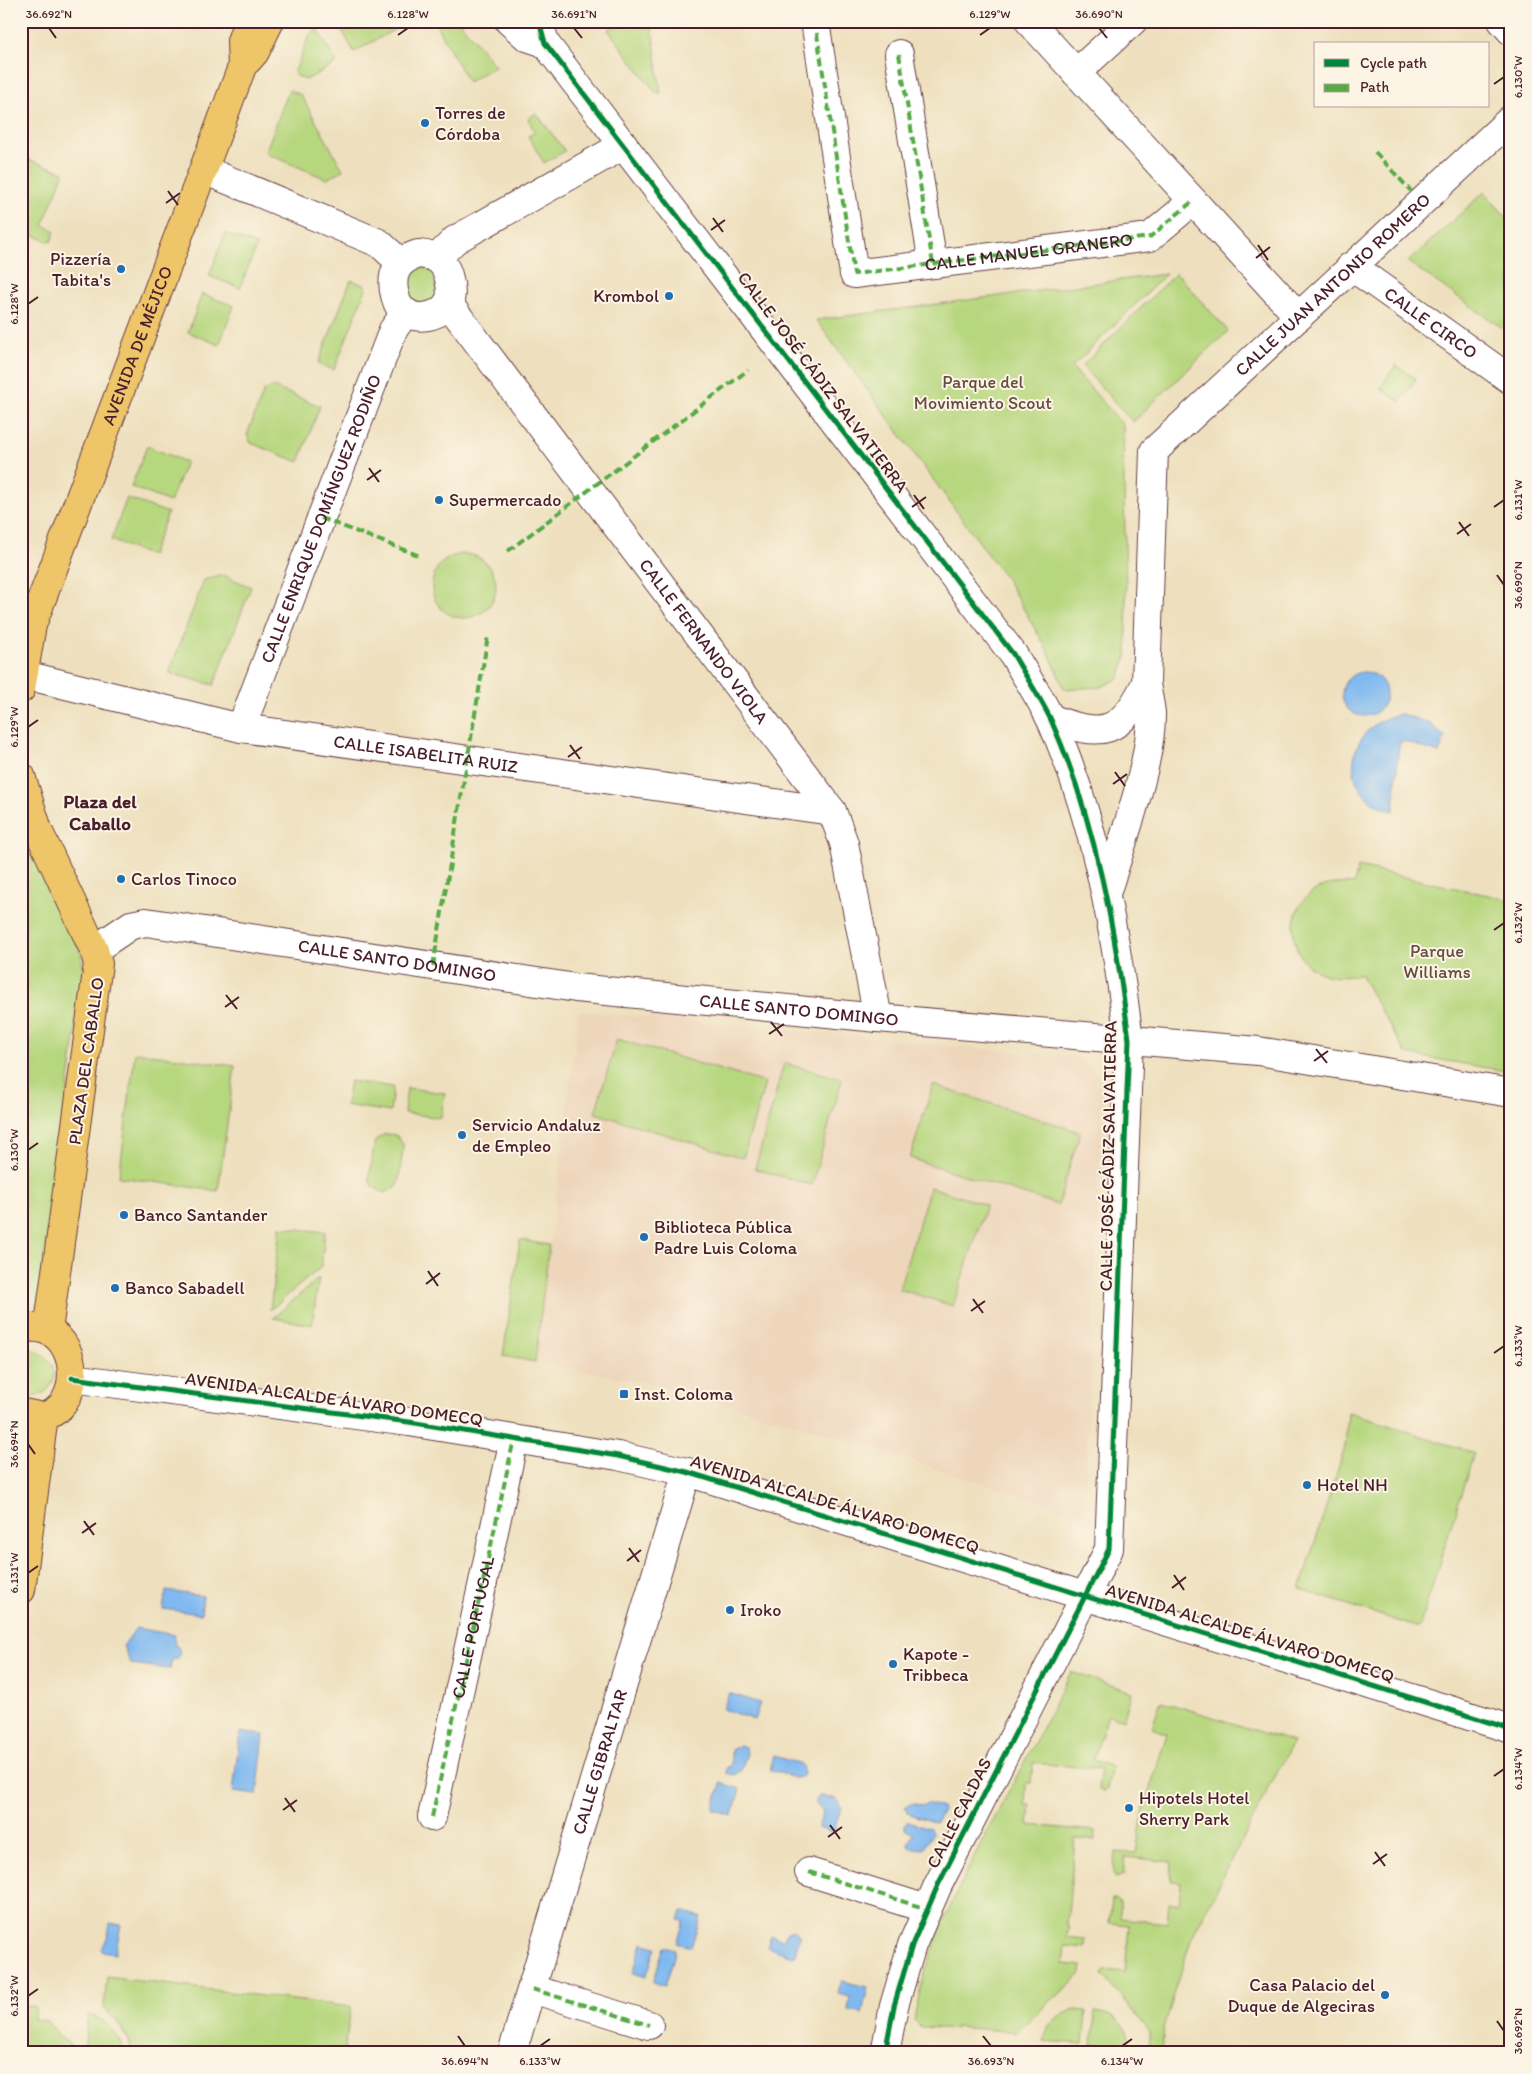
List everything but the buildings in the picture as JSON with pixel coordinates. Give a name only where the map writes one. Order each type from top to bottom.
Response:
[{"type":"main road","name":"AVENIDA DE MÉJICO","points":[[242,67],[241,41],[248,21]]},
{"type":"main road","name":"AVENIDA DE MÉJICO","points":[[26,633],[242,67],[255,52],[270,21]]},
{"type":"main road","points":[[23,682],[26,633]]},
{"type":"main road","name":"PLAZA DEL CABALLO","points":[[21,776],[38,830],[94,950],[98,964],[98,979],[48,1331]]},
{"type":"main road","points":[[21,1327],[48,1331],[67,1350],[72,1365],[70,1391],[66,1397],[55,1410],[33,1414],[21,1590]]},
{"type":"street","name":"CALLE JOSÉ CÁDIZ SALVATIERRA","points":[[509,21],[527,37],[542,32],[624,145],[1013,654],[1050,718],[1072,775],[1106,894],[1120,968],[1129,1040],[1108,1549],[1086,1596]]},
{"type":"street","name":"CALLE MANUEL GRANERO","points":[[815,21],[854,274],[1150,237],[1192,201]]},
{"type":"street","points":[[1029,21],[1299,317]]},
{"type":"street","points":[[1076,73],[1133,21]]},
{"type":"street","points":[[1502,21],[1511,31]]},
{"type":"street","points":[[899,54],[933,264]]},
{"type":"street","name":"CALLE JUAN ANTONIO ROMERO","points":[[1146,683],[1154,451],[1511,118]]},
{"type":"street","points":[[437,258],[455,240],[624,145]]},
{"type":"street","points":[[204,170],[379,243],[400,263]]},
{"type":"street","points":[[418,254],[437,258],[445,265],[448,272],[451,294],[448,303],[431,316],[420,317],[400,309],[393,281],[394,270],[400,263],[418,254]]},
{"type":"street","name":"CALLE CIRCO","points":[[1351,266],[1511,380]]},
{"type":"street","name":"CALLE FERNANDO VIOLA","points":[[448,303],[832,811],[844,843],[878,1018]]},
{"type":"street","name":"CALLE ENRIQUE DOMÍNGUEZ RODIÑO","points":[[241,728],[393,330],[406,312]]},
{"type":"street","name":"CALLE ISABELITA RUIZ","points":[[23,682],[241,728],[832,811]]},
{"type":"street","points":[[1072,775],[1085,751],[1106,730],[1121,721],[1134,707],[1146,683]]},
{"type":"street","points":[[1106,894],[1140,780],[1148,742],[1151,712],[1146,683]]},
{"type":"street","points":[[1050,718],[1076,728],[1106,730]]},
{"type":"street","name":"CALLE SANTO DOMINGO","points":[[94,950],[131,926],[146,922],[576,988],[878,1018],[1258,1051],[1511,1093]]},
{"type":"street","name":"AVENIDA ALCALDE ÁLVARO DOMECQ","points":[[72,1378],[399,1420],[618,1456],[687,1472],[1511,1729]]},
{"type":"street","name":"CALLE PORTUGAL","points":[[432,1817],[514,1439]]},
{"type":"street","name":"CALLE GIBRALTAR","points":[[512,2053],[687,1472]]},
{"type":"street","name":"CALLE CALDAS","points":[[885,2053],[894,2006],[912,1945],[927,1909],[1086,1596]]},
{"type":"street","points":[[809,1872],[927,1909]]},
{"type":"street","points":[[532,1989],[649,2025]]},
{"type":"shaded area","points":[[579,1011],[1083,1058],[1104,1082],[1084,1516],[804,1426],[657,1385],[535,1362]]},
{"type":"green space","points":[[337,21],[406,21],[405,24],[354,52]]},
{"type":"green space","points":[[434,21],[459,21],[495,66],[468,82]]},
{"type":"green space","points":[[620,21],[651,21],[661,93],[657,94],[608,30]]},
{"type":"green space","points":[[316,27],[337,63],[306,80],[295,75],[295,71],[309,36]]},
{"type":"green space","points":[[289,90],[301,95],[343,170],[327,179],[265,153]]},
{"type":"green space","points":[[536,113],[565,151],[544,163],[528,136],[535,132],[528,119]]},
{"type":"green space","points":[[27,159],[64,172],[43,225],[55,231],[51,242],[21,231],[21,175]]},
{"type":"green space","points":[[1484,192],[1511,222],[1511,334],[1408,262]]},
{"type":"green space","points":[[225,233],[257,245],[240,288],[209,276]]},
{"type":"green space","points":[[415,267],[429,268],[435,276],[437,294],[428,305],[412,302],[408,292],[407,283],[409,275]]},
{"type":"green space","points":[[1176,273],[1228,331],[1133,422],[1082,366]]},
{"type":"green space","name":"Parque del Movimiento Scout","points":[[1166,274],[1072,367],[1123,425],[1127,654],[1119,678],[1101,687],[1064,689],[1050,655],[1007,580],[816,320]]},
{"type":"green space","points":[[351,280],[367,286],[334,370],[318,364]]},
{"type":"green space","points":[[202,294],[234,306],[219,345],[188,332]]},
{"type":"green space","points":[[1396,365],[1416,379],[1400,402],[1380,388]]},
{"type":"green space","points":[[273,387],[320,406],[299,462],[251,443],[247,435],[264,391]]},
{"type":"green space","points":[[147,446],[186,462],[170,502],[131,487]]},
{"type":"green space","points":[[127,498],[168,513],[151,556],[111,540]]},
{"type":"green space","points":[[464,554],[482,560],[490,568],[496,586],[490,604],[482,612],[464,618],[446,612],[438,604],[432,586],[438,568],[446,560]]},
{"type":"green space","points":[[223,575],[251,587],[214,685],[169,673],[204,580]]},
{"type":"green space","name":"Plaza del Caballo","points":[[34,849],[81,954],[84,973],[38,1304],[33,1308],[21,1307],[21,855]]},
{"type":"green space","name":"Parque Williams","points":[[1358,867],[1511,900],[1511,1072],[1406,1054],[1360,974],[1332,976],[1312,968],[1299,953],[1294,934],[1296,914],[1307,897],[1326,886],[1354,884]]},
{"type":"green space","points":[[617,1039],[765,1083],[743,1158],[595,1113]]},
{"type":"green space","points":[[135,1052],[235,1066],[218,1191],[119,1177]]},
{"type":"green space","points":[[784,1063],[842,1079],[812,1185],[755,1169]]},
{"type":"green space","points":[[350,1081],[393,1087],[390,1112],[346,1105]]},
{"type":"green space","points":[[933,1085],[1080,1132],[1058,1205],[910,1158]]},
{"type":"green space","points":[[407,1088],[445,1093],[441,1118],[404,1113]]},
{"type":"green space","points":[[385,1134],[396,1135],[403,1144],[403,1149],[398,1185],[395,1189],[384,1193],[372,1186],[369,1178],[375,1141]]},
{"type":"green space","points":[[930,1187],[986,1205],[953,1306],[899,1289]]},
{"type":"green space","points":[[280,1227],[325,1232],[321,1267],[270,1310]]},
{"type":"green space","points":[[520,1240],[549,1245],[535,1362],[503,1356]]},
{"type":"green space","points":[[319,1278],[312,1325],[273,1318]]},
{"type":"green space","points":[[21,1347],[37,1351],[47,1358],[53,1367],[54,1376],[51,1385],[44,1392],[34,1397],[21,1397]]},
{"type":"green space","points":[[1348,1412],[1474,1453],[1419,1628],[1300,1589],[1345,1447]]},
{"type":"green space","points":[[1071,1672],[1132,1692],[1123,1720],[1108,1715],[1093,1760],[1112,1767],[1107,1789],[1103,1792],[1098,1789],[1101,1769],[1033,1763],[1031,1783],[1026,1783],[1025,1805],[1030,1805],[1028,1825],[1096,1831],[1095,1840],[1075,1839],[1067,1925],[1069,1929],[1066,1937],[1085,1939],[1085,1948],[1065,1946],[1063,1964],[1082,1966],[1081,1974],[1016,2032],[956,2027],[956,2029],[921,2027],[914,2020],[919,1994],[945,1918]]},
{"type":"green space","points":[[1161,1701],[1293,1742],[1191,1939],[1164,2028],[1162,2053],[1149,2053],[1150,2032],[1103,1975],[1104,1970],[1125,1972],[1129,1925],[1109,1923],[1112,1899],[1120,1902],[1120,1918],[1167,1923],[1169,1903],[1179,1904],[1181,1882],[1171,1881],[1172,1862],[1125,1857],[1123,1875],[1116,1878],[1113,1874],[1115,1852],[1136,1853],[1144,1807],[1167,1734],[1152,1728]]},
{"type":"green space","points":[[21,1970],[29,1971],[25,2005],[36,2007],[34,2019],[48,2021],[59,2036],[74,2048],[74,2053],[21,2053]]},
{"type":"green space","points":[[107,1977],[351,2007],[344,2053],[133,2053],[122,2029],[104,2008]]},
{"type":"green space","points":[[1071,2011],[1086,2011],[1083,2044],[1044,2041],[1048,2029],[1055,2020]]},
{"type":"green space","points":[[1095,2012],[1109,2015],[1120,2022],[1127,2033],[1130,2048],[1092,2045]]},
{"type":"green space","points":[[88,2015],[101,2020],[111,2028],[119,2040],[124,2053],[84,2053]]},
{"type":"water","points":[[1360,672],[1368,672],[1380,678],[1386,694],[1380,710],[1368,716],[1360,716],[1348,710],[1342,698],[1342,690],[1348,678]]},
{"type":"water","points":[[1401,714],[1429,723],[1445,737],[1439,753],[1403,741],[1399,744],[1394,811],[1376,804],[1363,793],[1356,778],[1354,762],[1357,747],[1366,732],[1381,721]]},
{"type":"water","points":[[166,1591],[203,1596],[201,1614],[163,1609]]},
{"type":"water","points":[[136,1628],[175,1635],[174,1644],[179,1648],[179,1654],[178,1658],[172,1660],[170,1669],[131,1664],[123,1646]]},
{"type":"water","points":[[729,1693],[760,1703],[754,1720],[723,1709]]},
{"type":"water","points":[[240,1732],[264,1735],[257,1795],[233,1792]]},
{"type":"water","points":[[740,1745],[745,1747],[747,1753],[741,1771],[735,1775],[726,1773],[727,1767],[731,1766],[731,1750]]},
{"type":"water","points":[[774,1756],[802,1765],[804,1775],[797,1778],[770,1770]]},
{"type":"water","points":[[721,1783],[740,1789],[732,1816],[713,1810]]},
{"type":"water","points":[[820,1795],[836,1799],[841,1807],[834,1832],[818,1828],[823,1812],[816,1804],[816,1800]]},
{"type":"water","points":[[913,1803],[922,1806],[927,1803],[942,1808],[943,1811],[936,1823],[907,1813],[905,1807]]},
{"type":"water","points":[[907,1822],[930,1828],[932,1834],[924,1849],[908,1846],[914,1834],[906,1830],[904,1826]]},
{"type":"water","points":[[682,1911],[701,1917],[691,1947],[677,1943],[684,1921],[679,1920]]},
{"type":"water","points":[[110,1923],[121,1925],[115,1954],[103,1952],[101,1949],[108,1936]]},
{"type":"water","points":[[793,1930],[800,1936],[795,1954],[792,1956],[767,1947],[771,1936],[783,1940],[787,1932]]},
{"type":"water","points":[[642,1943],[656,1947],[646,1977],[633,1973]]},
{"type":"water","points":[[664,1947],[676,1950],[665,1986],[653,1982]]},
{"type":"water","points":[[841,1981],[868,1987],[862,2013],[848,2010],[850,1997],[838,1994]]},
{"type":"marked path","points":[[815,21],[854,274],[1150,237],[1193,201]]},
{"type":"marked path","points":[[899,54],[933,264]]},
{"type":"marked path","points":[[1375,152],[1411,191]]},
{"type":"marked path","points":[[508,551],[748,370]]},
{"type":"marked path","points":[[321,518],[420,556]]},
{"type":"marked path","points":[[433,966],[488,636]]},
{"type":"marked path","points":[[432,1817],[514,1439]]},
{"type":"marked path","points":[[809,1872],[927,1909]]},
{"type":"marked path","points":[[532,1989],[649,2025]]},
{"type":"cycle path","points":[[539,21],[545,43],[1013,654],[1051,720],[1080,796],[1102,877],[1118,959],[1129,1040],[1109,1549],[938,1885],[912,1945],[894,2006],[885,2053]]},
{"type":"cycle path","points":[[72,1378],[409,1422],[618,1456],[687,1472],[1511,1729]]},
{"type":"place","name":"Torres de Córdoba","points":[[425,123]]},
{"type":"place","name":"Pizzería Tabita's","points":[[121,269]]},
{"type":"place","name":"Krombol","points":[[669,296]]},
{"type":"place","name":"Supermercado","points":[[439,500]]},
{"type":"place","name":"Carlos Tinoco","points":[[121,879]]},
{"type":"place","name":"Servicio Andaluz de Empleo","points":[[462,1135]]},
{"type":"place","name":"Banco Santander","points":[[124,1215]]},
{"type":"place","name":"Biblioteca Pública Padre Luis Coloma","points":[[644,1237]]},
{"type":"place","name":"Banco Sabadell","points":[[115,1288]]},
{"type":"place","name":"Inst. Coloma","points":[[624,1394]]},
{"type":"place","name":"Hotel NH","points":[[1307,1485]]},
{"type":"place","name":"Iroko","points":[[730,1610]]},
{"type":"place","name":"Kapote - Tribbeca","points":[[893,1664]]},
{"type":"place","name":"Hipotels Hotel Sherry Park","points":[[1129,1808]]},
{"type":"place","name":"Casa Palacio del Duque de Algeciras","points":[[1385,1995]]},
{"type":"district","name":"Plaza del Caballo","points":[[100,812]]}]
